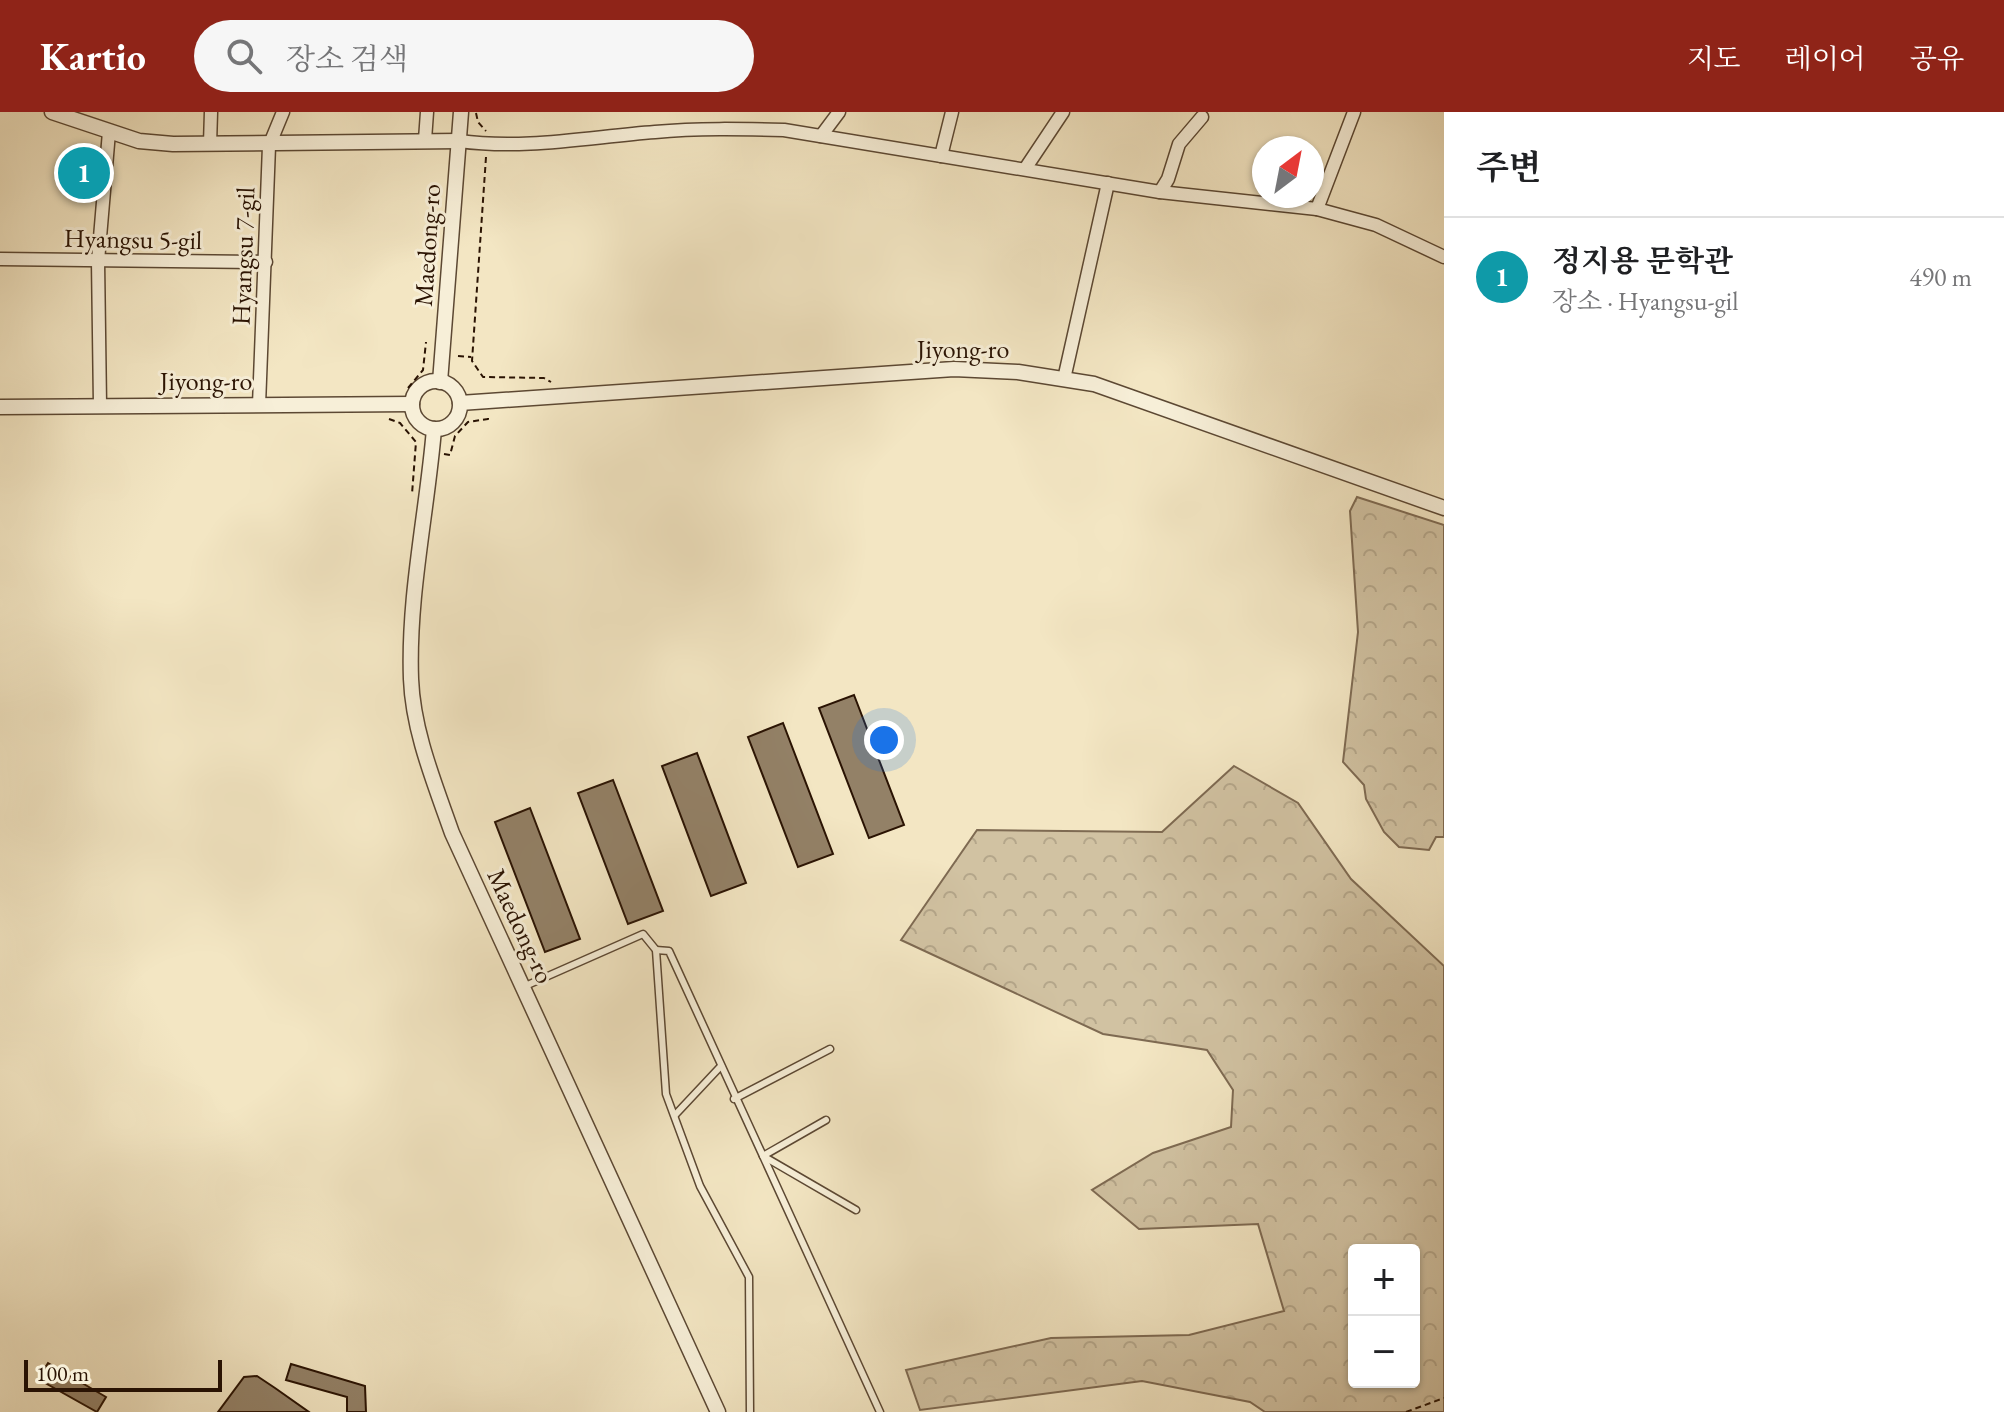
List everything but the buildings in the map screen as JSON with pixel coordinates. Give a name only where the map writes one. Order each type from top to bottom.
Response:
[{"type":"street","points":[[52,112],[139,141],[269,146],[425,140],[499,146],[727,128],[821,136],[1160,192],[1317,209],[1376,225],[1444,257]]},
{"type":"street","points":[[210,144],[211,112]]},
{"type":"street","name":"Hyangsu 7-gil","points":[[259,405],[269,146],[283,112]]},
{"type":"street","points":[[425,140],[427,112]]},
{"type":"street","name":"Maedong-ro","points":[[440,382],[461,112]]},
{"type":"street","points":[[821,136],[839,112]]},
{"type":"street","points":[[941,156],[952,112]]},
{"type":"street","points":[[1025,169],[1063,112]]},
{"type":"street","points":[[1317,209],[1354,112]]},
{"type":"street","points":[[1160,192],[1168,179],[1179,144],[1202,117]]},
{"type":"street","points":[[100,405],[98,261],[109,132]]},
{"type":"street","points":[[1064,379],[1108,183]]},
{"type":"street","name":"Hyangsu 5-gil","points":[[0,259],[266,262]]},
{"type":"street","name":"Jiyong-ro","points":[[460,403],[980,368],[1107,388],[1444,508]]},
{"type":"street","points":[[440,382],[453,388],[460,403],[453,422],[434,429],[419,423],[412,404],[420,387],[440,382]]},
{"type":"street","name":"Jiyong-ro","points":[[0,407],[412,404]]},
{"type":"street","name":"Maedong-ro","points":[[434,429],[413,596],[411,682],[425,757],[452,833],[718,1412]]},
{"type":"lane","points":[[523,987],[643,934],[656,950],[666,1094],[700,1186],[749,1277],[750,1412]]},
{"type":"lane","points":[[656,950],[669,951],[734,1099],[880,1412]]},
{"type":"lane","points":[[734,1099],[830,1049]]},
{"type":"lane","points":[[675,1115],[721,1066]]},
{"type":"lane","points":[[763,1156],[826,1120]]},
{"type":"lane","points":[[763,1156],[856,1210]]},
{"type":"path","points":[[415,450],[450,455],[455,436],[468,422],[488,419],[490,377]]},
{"type":"path","points":[[382,405],[382,417],[400,423],[414,437],[411,504]]},
{"type":"path","points":[[1406,1412],[1444,1398]]},
{"type":"green space","points":[[1357,497],[1444,525],[1444,837],[1436,837],[1429,850],[1399,847],[1384,832],[1366,799],[1364,785],[1343,762],[1358,632],[1350,511]]},
{"type":"green space","points":[[1234,766],[1298,803],[1351,879],[1444,966],[1444,1412],[1265,1412],[1250,1402],[1142,1381],[920,1410],[906,1370],[1051,1338],[1189,1335],[1284,1311],[1258,1224],[1139,1229],[1092,1190],[1153,1153],[1231,1127],[1233,1090],[1207,1050],[1103,1034],[901,940],[977,830],[1162,832]]},
{"type":"place","name":"정지용 문학관","points":[[84,173]]}]
